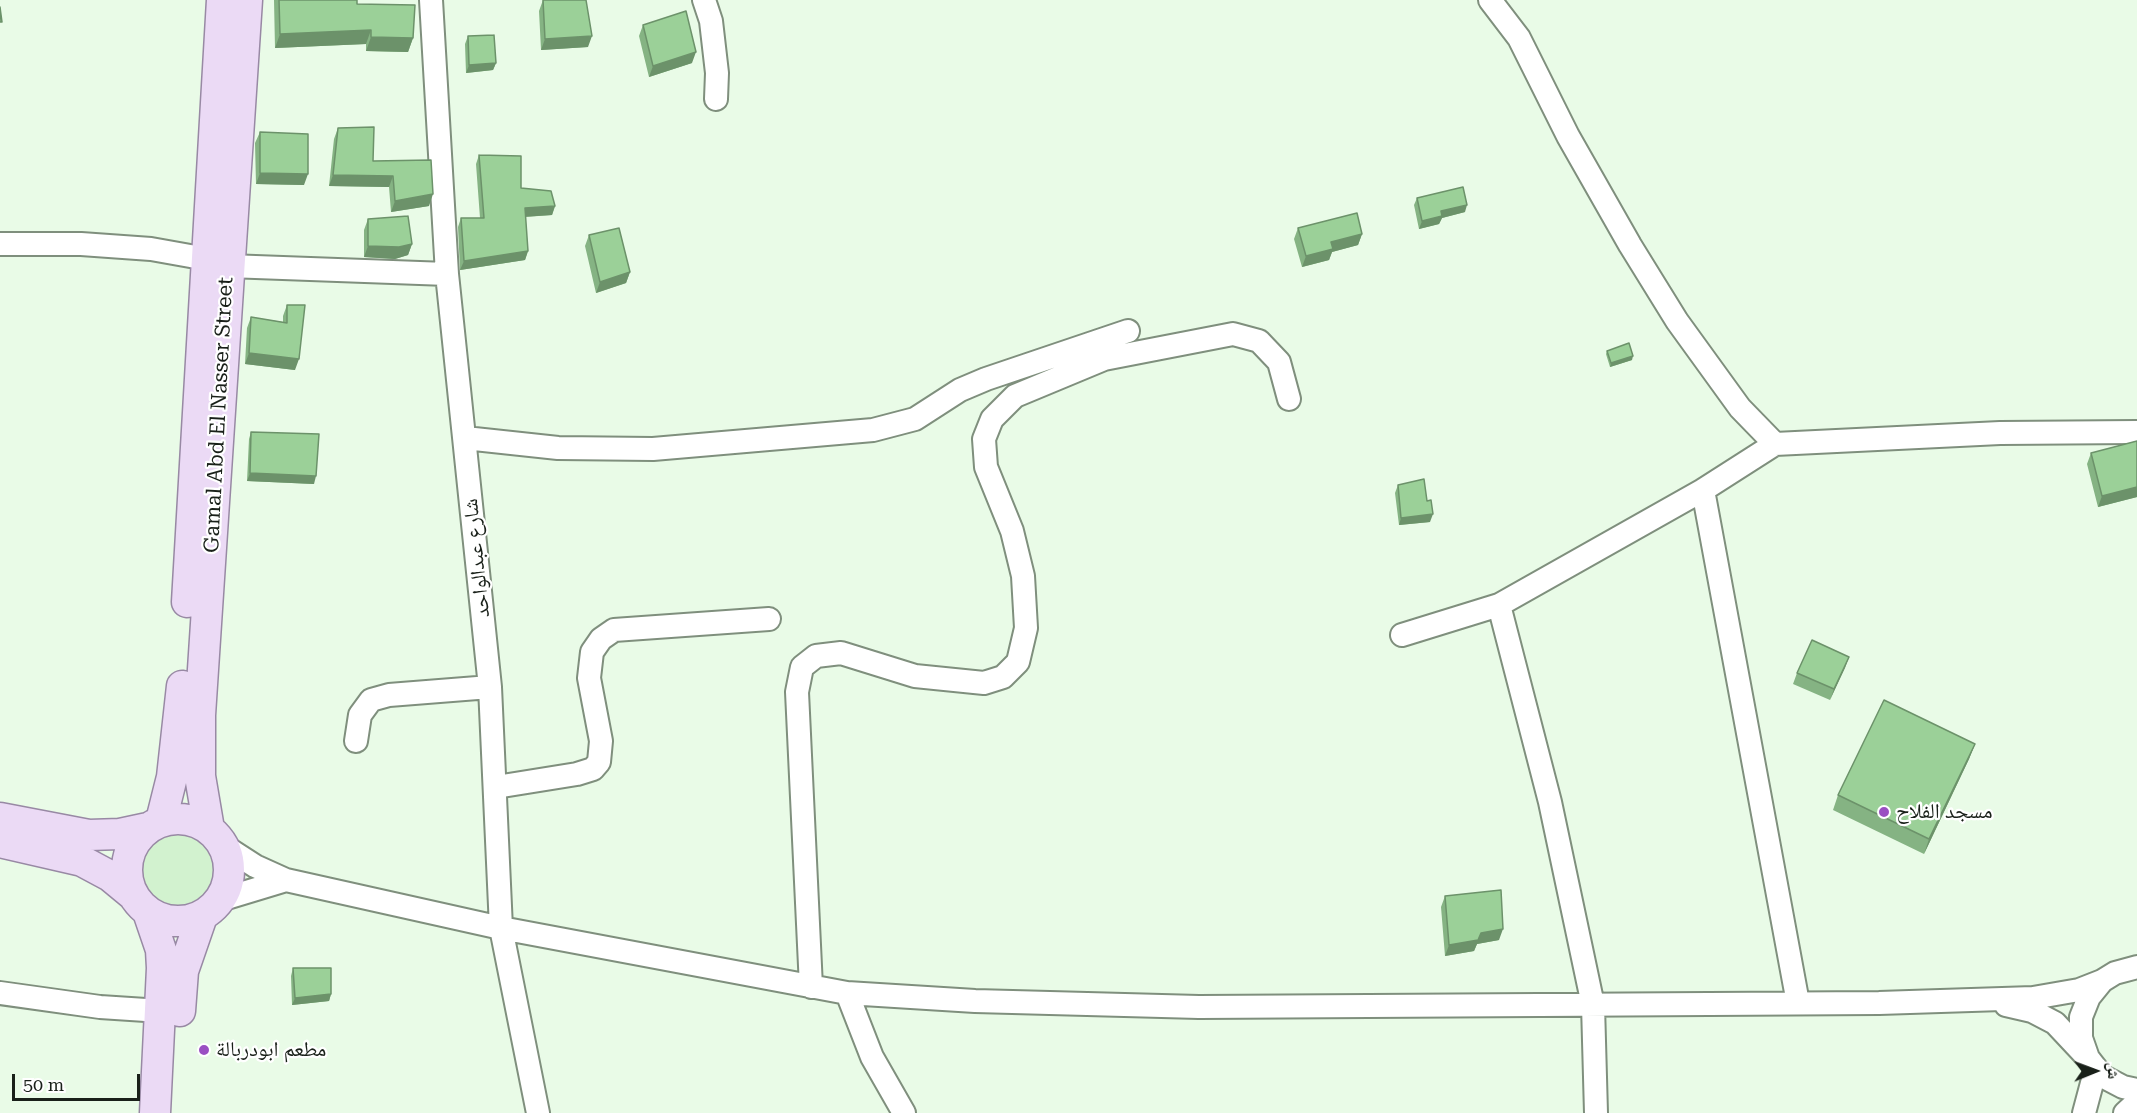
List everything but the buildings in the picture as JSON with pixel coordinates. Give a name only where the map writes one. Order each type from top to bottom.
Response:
[{"type":"main road","name":"Gamal Abd El Nasser Street","points":[[216,837],[200,776],[200,715],[218,262],[222,0]]},
{"type":"main road","name":"Gamal Abd El Nasser Street","points":[[154,825],[172,777],[180,718],[218,262],[247,0]]},
{"type":"main road","points":[[0,818],[89,835],[120,834],[186,820],[216,837],[229,864],[228,883],[211,908],[183,971],[175,1113]]},
{"type":"main road","points":[[154,825],[135,842],[128,859],[127,878],[141,903],[161,950],[161,1011],[154,1113]]},
{"type":"main road","points":[[0,842],[82,861],[110,876],[165,920],[184,921],[211,908]]},
{"type":"street","name":"شارع عبدالواحد","points":[[431,0],[447,274],[490,687],[501,928],[538,1113]]},
{"type":"street","points":[[704,0],[711,21],[717,73],[716,99]]},
{"type":"street","points":[[1490,0],[1519,38],[1568,136],[1671,312],[1740,408],[1775,444]]},
{"type":"street","points":[[0,244],[81,244],[151,249],[218,262],[447,274]]},
{"type":"street","points":[[465,438],[558,448],[653,449],[873,430],[915,418],[960,390],[986,378],[1128,331]]},
{"type":"street","points":[[811,987],[797,692],[802,667],[816,656],[841,653],[915,676],[984,683],[1003,677],[1018,662],[1026,628],[1023,576],[1012,531],[986,467],[984,439],[992,419],[1015,396],[1104,359],[1233,334],[1259,341],[1279,362],[1289,399]]},
{"type":"street","points":[[1402,635],[1499,605],[1703,490],[1775,444],[2000,433],[2137,432]]},
{"type":"street","points":[[1703,490],[1798,1003]]},
{"type":"street","points":[[1499,605],[1550,802],[1593,1005],[1596,1113]]},
{"type":"street","points":[[496,787],[577,774],[593,769],[599,762],[601,741],[589,678],[590,669],[592,652],[601,639],[614,630],[769,619]]},
{"type":"street","points":[[356,741],[360,715],[371,700],[389,695],[490,687]]},
{"type":"street","points":[[216,837],[255,866],[286,880],[501,928],[847,993],[975,1001],[1199,1007],[1987,1001],[2059,994],[2102,981],[2134,966]]},
{"type":"street","points":[[211,908],[286,880]]},
{"type":"street","points":[[2084,1113],[2092,1063],[2081,1038],[2081,1017],[2089,997],[2102,981]]},
{"type":"street","points":[[0,993],[100,1008],[161,1011]]},
{"type":"street","points":[[847,993],[872,1057],[904,1113]]},
{"type":"street","points":[[1987,1001],[2032,1011],[2055,1023],[2102,1076],[2123,1088],[2137,1090]]},
{"type":"street","points":[[2125,1113],[2137,1102]]},
{"type":"green space","points":[[178,826],[195,830],[209,839],[218,853],[222,870],[218,887],[209,901],[195,910],[178,914],[161,910],[147,901],[138,887],[134,870],[138,853],[147,839],[161,830]]},
{"type":"place","name":"مسجد الفلاح","points":[[1884,812]]},
{"type":"place","name":"مطعم ابودربالة","points":[[204,1050]]}]
